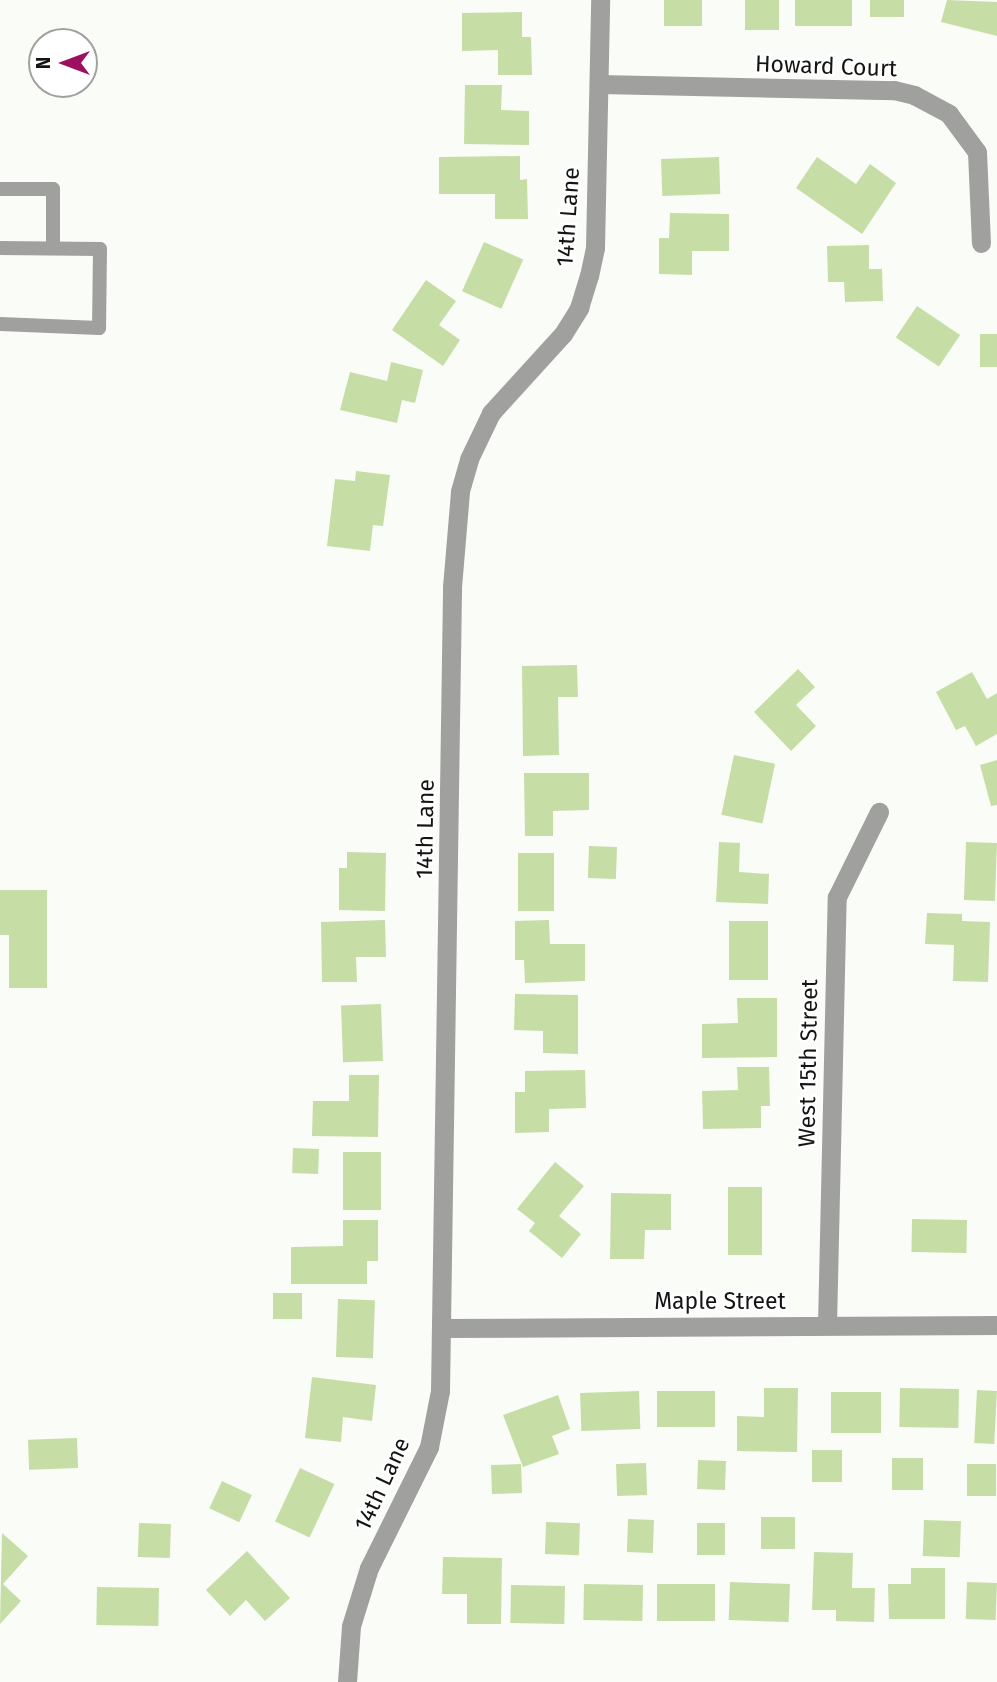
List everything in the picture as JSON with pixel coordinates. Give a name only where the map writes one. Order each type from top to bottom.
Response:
[{"type":"street","name":"14th Lane","points":[[347,1682],[351,1626],[369,1567],[429,1447],[440,1391],[452,587],[460,491],[469,459],[491,413],[563,334],[579,308],[595,248],[600,0]]},
{"type":"street","name":"Howard Court","points":[[599,83],[894,90],[914,95],[949,114],[977,152],[981,243]]},
{"type":"street","name":"West 15th Street","points":[[827,1325],[837,897],[879,812]]},
{"type":"street","name":"Maple Street","points":[[443,1328],[997,1325]]},
{"type":"lane","points":[[0,189],[53,189],[53,248]]},
{"type":"lane","points":[[0,248],[100,249],[99,328],[0,324]]},
{"type":"building","points":[[664,0],[702,0],[702,26],[664,26]]},
{"type":"building","points":[[745,0],[779,0],[779,30],[745,30]]},
{"type":"building","points":[[795,0],[852,0],[852,26],[795,26]]},
{"type":"building","points":[[870,0],[904,0],[904,17],[870,17]]},
{"type":"building","points":[[947,0],[997,2],[997,36],[941,22]]},
{"type":"building","points":[[522,12],[522,37],[531,37],[532,75],[498,75],[498,50],[462,51],[462,13]]},
{"type":"building","points":[[465,85],[502,85],[501,110],[529,111],[529,145],[464,144]]},
{"type":"building","points":[[520,156],[520,180],[527,179],[528,219],[495,219],[495,194],[439,194],[439,157]]},
{"type":"building","points":[[719,157],[720,194],[662,196],[661,159]]},
{"type":"building","points":[[817,157],[856,184],[870,164],[896,183],[862,234],[796,188]]},
{"type":"building","points":[[670,213],[729,214],[729,251],[692,251],[692,275],[659,274],[659,238],[669,238]]},
{"type":"building","points":[[484,242],[523,259],[501,309],[462,291]]},
{"type":"building","points":[[869,245],[869,269],[882,269],[883,301],[845,302],[844,282],[828,282],[827,246]]},
{"type":"building","points":[[426,280],[456,301],[439,325],[460,340],[443,366],[392,330]]},
{"type":"building","points":[[917,306],[960,335],[939,367],[896,338]]},
{"type":"building","points":[[980,334],[997,334],[997,367],[980,367]]},
{"type":"building","points":[[391,362],[423,370],[415,403],[402,400],[397,423],[340,410],[350,372],[387,381]]},
{"type":"building","points":[[356,471],[390,475],[383,526],[373,525],[370,551],[327,546],[335,479],[355,481]]},
{"type":"building","points":[[577,665],[578,697],[558,697],[559,755],[523,756],[522,666]]},
{"type":"building","points":[[798,669],[815,687],[796,705],[816,726],[791,751],[754,712]]},
{"type":"building","points":[[972,672],[987,699],[997,693],[997,734],[976,746],[965,726],[956,730],[936,692]]},
{"type":"building","points":[[734,755],[775,764],[762,823],[721,815]]},
{"type":"building","points":[[997,760],[997,805],[991,806],[980,765]]},
{"type":"building","points":[[524,773],[589,773],[589,810],[553,811],[553,836],[525,836]]},
{"type":"building","points":[[719,842],[740,843],[739,872],[769,874],[768,904],[716,902]]},
{"type":"building","points":[[966,842],[997,843],[995,901],[964,900]]},
{"type":"building","points":[[589,846],[617,847],[616,879],[588,878]]},
{"type":"building","points":[[347,852],[386,853],[385,911],[339,910],[339,868],[347,868]]},
{"type":"building","points":[[518,853],[554,853],[554,911],[518,911]]},
{"type":"building","points":[[0,890],[47,890],[47,988],[9,988],[9,935],[0,935]]},
{"type":"building","points":[[927,913],[962,914],[962,921],[990,922],[988,982],[953,981],[954,945],[925,944]]},
{"type":"building","points":[[385,920],[386,957],[356,957],[357,982],[322,982],[321,922]]},
{"type":"building","points":[[549,920],[550,944],[585,944],[585,981],[525,983],[524,960],[515,960],[515,921]]},
{"type":"building","points":[[729,921],[768,921],[768,980],[729,980]]},
{"type":"building","points":[[515,994],[578,995],[578,1054],[543,1053],[543,1031],[514,1030]]},
{"type":"building","points":[[737,998],[777,998],[777,1057],[702,1058],[702,1024],[738,1023]]},
{"type":"building","points":[[381,1004],[383,1061],[343,1062],[341,1005]]},
{"type":"building","points":[[737,1067],[769,1067],[770,1106],[761,1106],[761,1128],[703,1129],[702,1091],[738,1090]]},
{"type":"building","points":[[585,1070],[586,1108],[549,1109],[549,1132],[515,1133],[515,1092],[525,1092],[525,1071]]},
{"type":"building","points":[[349,1075],[379,1075],[378,1137],[312,1136],[313,1101],[349,1101]]},
{"type":"building","points":[[293,1148],[319,1149],[318,1174],[292,1173]]},
{"type":"building","points":[[343,1152],[381,1152],[381,1210],[343,1210]]},
{"type":"building","points":[[555,1162],[584,1186],[559,1216],[581,1234],[562,1258],[529,1231],[535,1223],[517,1209]]},
{"type":"building","points":[[728,1187],[762,1187],[762,1255],[728,1255]]},
{"type":"building","points":[[611,1193],[671,1194],[671,1230],[645,1230],[644,1259],[610,1259]]},
{"type":"building","points":[[912,1219],[967,1220],[966,1253],[911,1252]]},
{"type":"building","points":[[343,1220],[378,1220],[378,1261],[367,1261],[367,1284],[291,1284],[291,1247],[343,1246]]},
{"type":"building","points":[[273,1293],[302,1293],[302,1319],[273,1319]]},
{"type":"building","points":[[338,1299],[375,1300],[373,1358],[336,1357]]},
{"type":"building","points":[[312,1377],[376,1385],[372,1421],[343,1417],[341,1442],[305,1438]]},
{"type":"building","points":[[764,1388],[798,1388],[797,1452],[737,1451],[737,1416],[764,1417]]},
{"type":"building","points":[[900,1388],[959,1389],[958,1428],[899,1427]]},
{"type":"building","points":[[977,1390],[997,1391],[994,1444],[974,1443]]},
{"type":"building","points":[[639,1391],[640,1429],[581,1431],[580,1393]]},
{"type":"building","points":[[657,1391],[715,1391],[715,1427],[657,1427]]},
{"type":"building","points":[[831,1392],[881,1392],[881,1433],[831,1433]]},
{"type":"building","points":[[558,1395],[570,1429],[552,1436],[559,1454],[523,1467],[503,1415]]},
{"type":"building","points":[[77,1438],[78,1468],[29,1470],[28,1440]]},
{"type":"building","points":[[812,1450],[842,1450],[842,1482],[812,1482]]},
{"type":"building","points":[[892,1458],[923,1458],[923,1490],[892,1490]]},
{"type":"building","points":[[698,1460],[726,1461],[725,1490],[697,1489]]},
{"type":"building","points":[[646,1463],[647,1495],[617,1496],[616,1464]]},
{"type":"building","points":[[521,1464],[522,1493],[492,1494],[491,1465]]},
{"type":"building","points":[[967,1464],[996,1464],[996,1496],[967,1496]]},
{"type":"building","points":[[300,1468],[334,1484],[310,1538],[275,1521]]},
{"type":"building","points":[[222,1481],[252,1495],[239,1522],[209,1508]]},
{"type":"building","points":[[761,1517],[795,1517],[795,1549],[761,1549]]},
{"type":"building","points":[[628,1519],[654,1520],[653,1553],[627,1552]]},
{"type":"building","points":[[924,1520],[961,1521],[960,1557],[923,1556]]},
{"type":"building","points":[[546,1522],[580,1523],[579,1555],[545,1554]]},
{"type":"building","points":[[139,1523],[171,1524],[170,1558],[138,1557]]},
{"type":"building","points":[[697,1523],[725,1523],[725,1555],[697,1555]]},
{"type":"building","points":[[2,1533],[28,1556],[3,1584],[21,1601],[0,1624]]},
{"type":"building","points":[[247,1551],[290,1598],[265,1621],[246,1600],[230,1616],[206,1590]]},
{"type":"building","points":[[814,1552],[853,1553],[852,1588],[875,1588],[874,1622],[836,1621],[836,1610],[812,1610]]},
{"type":"building","points":[[443,1557],[502,1558],[501,1624],[467,1624],[467,1594],[442,1594]]},
{"type":"building","points":[[911,1568],[945,1568],[945,1619],[889,1619],[888,1584],[911,1584]]},
{"type":"building","points":[[730,1582],[790,1584],[789,1622],[729,1620]]},
{"type":"building","points":[[967,1582],[997,1583],[996,1620],[966,1619]]},
{"type":"building","points":[[584,1584],[643,1585],[642,1621],[583,1620]]},
{"type":"building","points":[[657,1584],[715,1584],[715,1621],[657,1621]]},
{"type":"building","points":[[511,1585],[565,1586],[564,1624],[510,1623]]},
{"type":"building","points":[[97,1587],[159,1588],[158,1626],[96,1625]]}]
